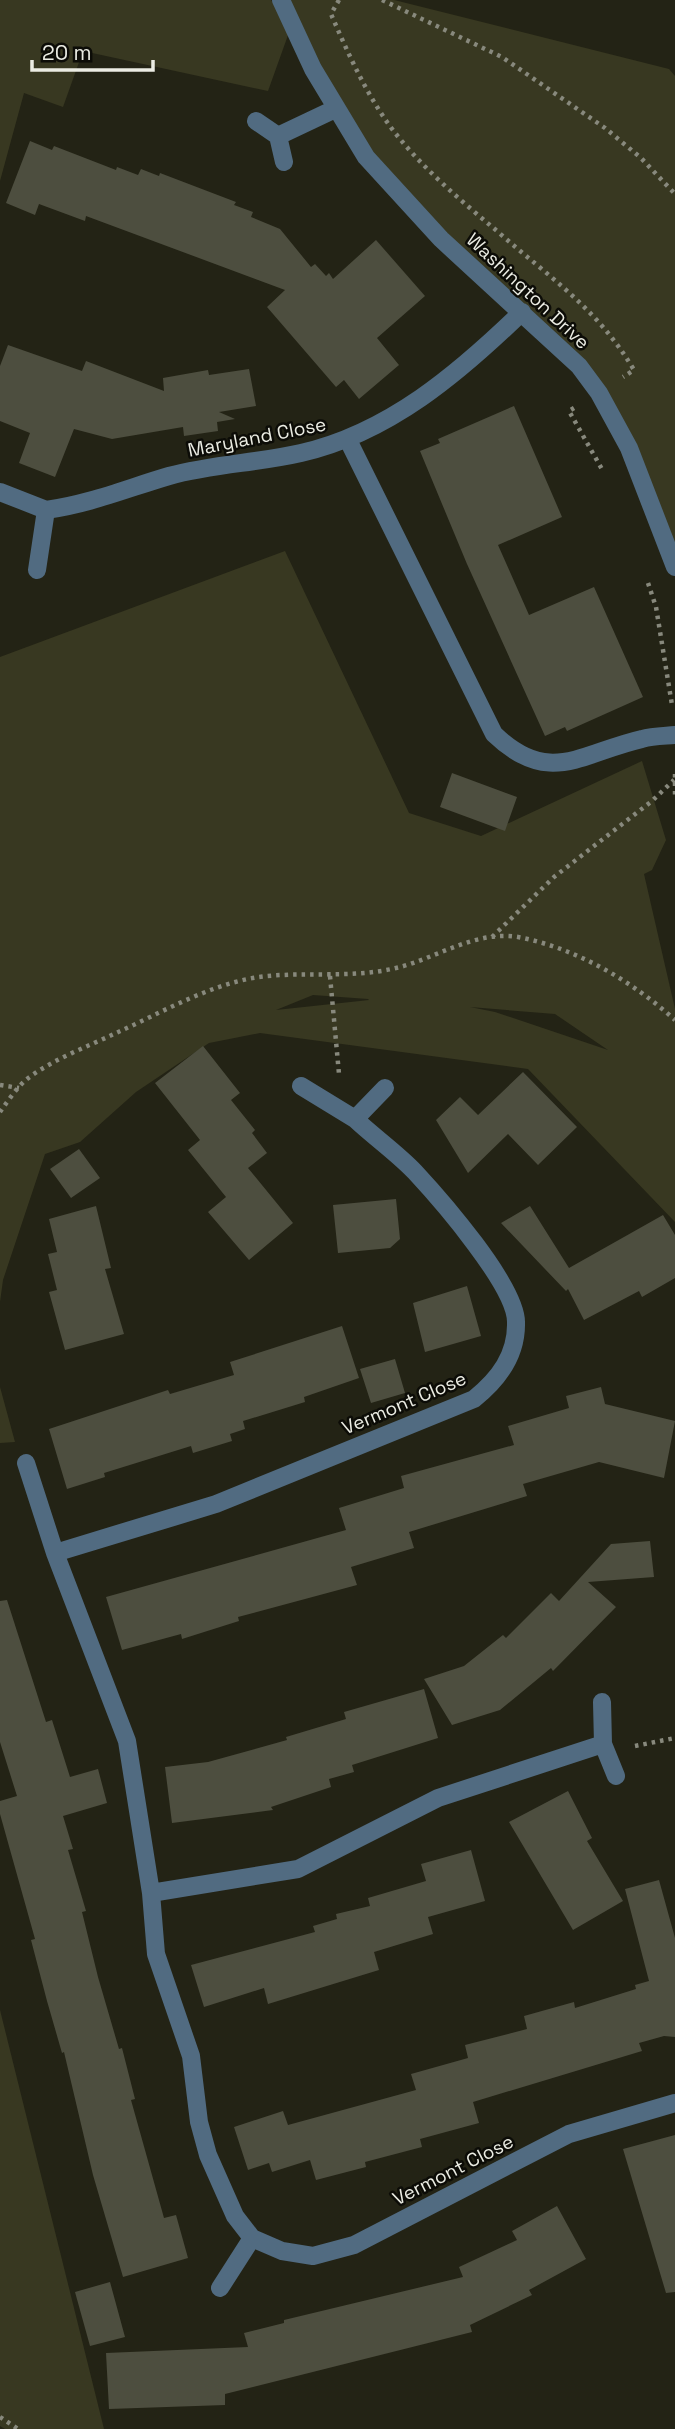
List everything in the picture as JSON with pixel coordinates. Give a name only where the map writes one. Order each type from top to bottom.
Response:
[{"type":"street","name":"Washington Drive","points":[[281,0],[313,69],[366,157],[399,196],[579,366],[599,393],[629,447],[675,567]]},
{"type":"street","points":[[278,136],[335,109]]},
{"type":"street","points":[[256,121],[278,136],[284,162]]},
{"type":"street","name":"Maryland Close","points":[[47,510],[100,499],[168,476],[299,454],[348,440],[437,388],[468,365],[522,312]]},
{"type":"street","points":[[348,440],[494,734],[508,747],[545,763],[564,764],[643,738],[675,735]]},
{"type":"street","points":[[0,492],[47,510],[37,570]]},
{"type":"street","name":"Vermont Close","points":[[55,1553],[216,1504],[474,1399],[492,1385],[505,1367],[515,1341],[517,1320],[511,1298],[494,1269],[414,1170],[348,1114],[301,1086]]},
{"type":"street","points":[[348,1114],[385,1088]]},
{"type":"street","points":[[26,1463],[55,1553],[127,1741],[151,1893],[156,1954],[191,2056],[199,2122],[208,2155],[235,2216],[252,2238],[220,2288]]},
{"type":"street","points":[[602,1702],[603,1744],[616,1776]]},
{"type":"street","points":[[151,1893],[298,1869],[438,1798],[603,1744]]},
{"type":"street","name":"Vermont Close","points":[[252,2238],[282,2251],[313,2256],[354,2245],[569,2134],[675,2103]]},
{"type":"path","points":[[339,0],[331,14],[350,56],[388,123],[443,182],[581,300],[618,344],[634,370]]},
{"type":"path","points":[[382,0],[502,57],[605,128],[641,158],[675,194]]},
{"type":"path","points":[[569,411],[605,475]]},
{"type":"path","points":[[645,574],[656,607],[671,701]]},
{"type":"path","points":[[674,777],[675,798]]},
{"type":"path","points":[[492,937],[554,877],[652,801],[674,777]]},
{"type":"path","points":[[0,1112],[25,1081],[49,1065],[198,996],[258,977],[330,976],[393,969],[431,959],[451,947],[492,937],[516,937],[576,955],[647,995],[675,1020]]},
{"type":"path","points":[[330,976],[348,1114]]},
{"type":"path","points":[[0,1085],[19,1088]]},
{"type":"path","points":[[603,1744],[634,1746],[675,1738]]},
{"type":"path","points":[[0,2417],[18,2429]]},
{"type":"shaded area","points":[[0,0],[271,0],[292,24],[268,91],[83,51],[63,107],[24,93],[0,181]]},
{"type":"shaded area","points":[[281,0],[394,0],[669,69],[675,76],[675,543],[589,369],[366,157]]},
{"type":"shaded area","points":[[285,551],[409,813],[481,836],[642,761],[666,840],[652,870],[644,874],[675,1009],[675,1222],[528,1069],[260,1033],[209,1043],[136,1092],[80,1142],[45,1154],[3,1280],[0,1302],[0,657]],"holes":[[[313,995],[368,999],[369,1000],[276,1010]],[[470,1007],[555,1014],[608,1050],[495,1012]]]},
{"type":"shaded area","points":[[0,1387],[15,1442],[0,1443]]},
{"type":"shaded area","points":[[0,2010],[104,2429],[5,2429],[0,2426]]},
{"type":"building","points":[[30,141],[52,150],[54,146],[116,170],[117,167],[138,175],[141,169],[159,176],[160,173],[236,202],[234,205],[253,212],[251,217],[280,229],[311,267],[315,264],[326,276],[329,273],[333,279],[376,240],[425,296],[377,338],[399,365],[359,399],[344,380],[336,387],[267,307],[285,290],[86,216],[85,221],[39,204],[35,215],[6,203]]},
{"type":"building","points":[[8,345],[82,371],[86,361],[164,391],[163,378],[208,370],[209,375],[249,369],[256,406],[219,412],[235,419],[217,422],[218,431],[184,436],[183,427],[112,439],[74,429],[55,477],[19,463],[30,433],[0,421],[0,366]]},
{"type":"building","points":[[514,406],[562,517],[498,545],[529,615],[594,587],[643,697],[567,731],[565,727],[545,736],[467,564],[420,451],[440,443],[438,439]]},
{"type":"building","points":[[452,773],[517,797],[505,831],[440,807]]},
{"type":"building","points":[[203,1046],[240,1093],[231,1100],[255,1130],[252,1133],[267,1153],[248,1168],[293,1223],[249,1260],[208,1212],[226,1197],[188,1150],[200,1140],[155,1083]]},
{"type":"building","points":[[523,1072],[577,1127],[538,1165],[508,1134],[468,1173],[436,1120],[460,1097],[478,1115]]},
{"type":"building","points":[[79,1149],[100,1178],[71,1198],[50,1169]]},
{"type":"building","points":[[396,1199],[400,1239],[390,1248],[338,1253],[333,1205]]},
{"type":"building","points":[[96,1206],[111,1268],[105,1269],[124,1334],[65,1350],[49,1292],[57,1290],[48,1254],[57,1252],[49,1219]]},
{"type":"building","points":[[530,1206],[569,1268],[663,1215],[675,1235],[675,1278],[642,1297],[639,1291],[584,1320],[568,1289],[566,1291],[501,1223]]},
{"type":"building","points":[[467,1286],[481,1336],[425,1352],[413,1303]]},
{"type":"building","points":[[342,1326],[359,1378],[304,1397],[305,1402],[243,1421],[245,1429],[230,1434],[232,1441],[193,1453],[191,1446],[104,1473],[105,1477],[67,1489],[49,1429],[168,1390],[170,1394],[234,1375],[230,1362]]},
{"type":"building","points":[[395,1359],[405,1393],[371,1403],[360,1369]]},
{"type":"building","points":[[601,1387],[605,1404],[675,1421],[664,1478],[599,1462],[523,1484],[527,1496],[409,1532],[414,1548],[351,1567],[357,1585],[238,1617],[239,1621],[182,1639],[181,1634],[122,1650],[106,1597],[346,1530],[339,1508],[404,1488],[401,1476],[514,1445],[508,1426],[569,1408],[566,1396]]},
{"type":"building","points":[[650,1541],[654,1577],[588,1582],[616,1607],[553,1671],[551,1668],[500,1710],[452,1725],[424,1679],[464,1666],[503,1635],[506,1638],[551,1593],[559,1601],[611,1544]]},
{"type":"building","points":[[7,1600],[46,1722],[52,1720],[70,1777],[98,1769],[107,1803],[63,1816],[73,1849],[68,1850],[86,1911],[82,1912],[98,1977],[119,2049],[122,2048],[135,2099],[131,2100],[164,2218],[176,2215],[188,2258],[123,2277],[93,2175],[64,2052],[62,2053],[31,1940],[35,1939],[0,1814],[0,1801],[17,1796],[0,1742],[0,1601]]},
{"type":"building","points":[[424,1689],[438,1738],[352,1765],[354,1772],[329,1779],[331,1787],[271,1807],[273,1810],[172,1823],[165,1767],[208,1762],[287,1740],[286,1737],[346,1719],[344,1712]]},
{"type":"building","points":[[568,1791],[592,1838],[587,1841],[623,1901],[573,1930],[509,1822]]},
{"type":"building","points":[[471,1850],[485,1901],[428,1917],[433,1934],[374,1952],[379,1970],[268,2004],[264,1988],[204,2007],[191,1965],[315,1932],[313,1926],[337,1919],[336,1914],[370,1906],[368,1898],[426,1881],[421,1864]]},
{"type":"building","points":[[659,1880],[675,1938],[675,2037],[664,2036],[639,2043],[642,2051],[473,2102],[479,2123],[420,2139],[422,2147],[365,2162],[366,2167],[316,2180],[310,2160],[272,2172],[269,2163],[248,2170],[234,2127],[283,2111],[288,2125],[416,2090],[411,2074],[468,2058],[465,2045],[527,2029],[524,2016],[574,2002],[575,2008],[636,1989],[635,1985],[649,1981],[625,1889]]},
{"type":"building","points":[[675,2135],[675,2292],[666,2293],[623,2149]]},
{"type":"building","points":[[557,2206],[586,2259],[529,2290],[532,2295],[470,2325],[472,2332],[225,2394],[225,2405],[109,2409],[106,2353],[248,2347],[244,2333],[284,2323],[284,2320],[463,2277],[459,2267],[517,2240],[512,2231]]},
{"type":"building","points":[[110,2282],[125,2337],[90,2346],[75,2292]]}]
